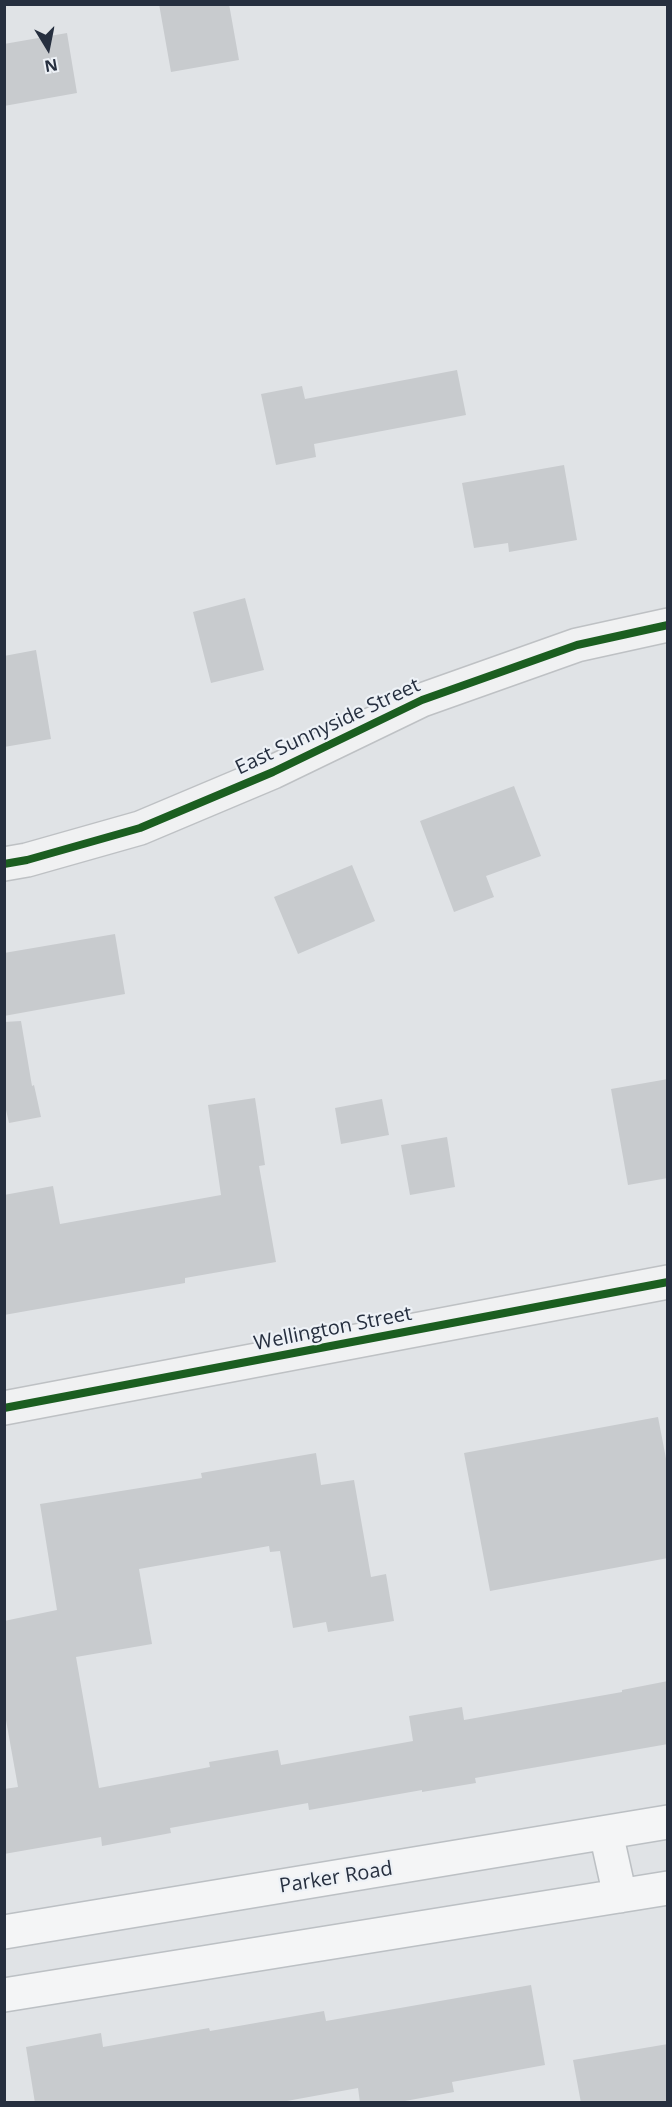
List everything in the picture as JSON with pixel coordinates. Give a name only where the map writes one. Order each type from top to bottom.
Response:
[{"type":"main road","name":"Parker Road","points":[[4,1932],[668,1822]]},
{"type":"main road","points":[[606,1833],[620,1896]]},
{"type":"main road","points":[[4,1995],[668,1888]]},
{"type":"street","name":"East Sunnyside Street","points":[[4,864],[27,860],[140,828],[273,772],[422,700],[577,645],[668,624]]},
{"type":"street","name":"Wellington Street","points":[[4,1408],[668,1282]]},
{"type":"building","points":[[159,4],[229,4],[239,60],[171,72]]},
{"type":"building","points":[[67,33],[77,93],[4,106],[4,44]]},
{"type":"building","points":[[457,370],[466,415],[314,444],[316,457],[276,465],[261,394],[302,386],[305,399]]},
{"type":"building","points":[[564,465],[577,540],[509,552],[508,543],[474,548],[462,483]]},
{"type":"building","points":[[245,598],[264,670],[211,683],[193,612]]},
{"type":"building","points":[[36,650],[51,739],[4,747],[4,656]]},
{"type":"building","points":[[514,786],[541,856],[486,876],[494,897],[454,912],[420,821]]},
{"type":"building","points":[[352,865],[375,921],[298,954],[274,897]]},
{"type":"building","points":[[115,934],[125,994],[4,1016],[4,953]]},
{"type":"building","points":[[21,1021],[32,1086],[34,1085],[41,1117],[9,1123],[4,1101],[4,1022]]},
{"type":"building","points":[[668,1079],[668,1178],[628,1185],[611,1089]]},
{"type":"building","points":[[255,1098],[265,1165],[259,1166],[276,1262],[185,1278],[185,1283],[4,1315],[4,1195],[53,1186],[60,1224],[221,1195],[208,1105]]},
{"type":"building","points":[[382,1099],[389,1135],[341,1144],[335,1108]]},
{"type":"building","points":[[447,1137],[455,1187],[410,1195],[401,1145]]},
{"type":"building","points":[[658,1417],[668,1469],[668,1558],[490,1591],[464,1453]]},
{"type":"building","points":[[316,1453],[321,1485],[354,1480],[371,1577],[386,1574],[394,1621],[328,1632],[326,1622],[293,1628],[280,1551],[270,1552],[269,1546],[139,1569],[152,1644],[76,1657],[99,1788],[210,1767],[209,1762],[278,1750],[281,1765],[413,1741],[409,1716],[462,1707],[464,1720],[622,1692],[622,1690],[668,1681],[668,1744],[475,1778],[476,1783],[422,1792],[422,1790],[309,1810],[308,1803],[170,1828],[171,1833],[102,1846],[101,1837],[4,1854],[4,1789],[18,1787],[4,1709],[4,1621],[57,1610],[40,1504],[202,1478],[201,1473]]},
{"type":"building","points":[[531,1985],[545,2065],[452,2082],[454,2092],[394,2103],[360,2103],[358,2088],[276,2103],[35,2103],[26,2047],[101,2033],[103,2047],[324,2011],[326,2021]]},
{"type":"building","points":[[668,2044],[668,2103],[581,2103],[573,2060]]},
{"type":"cycle path","points":[[4,864],[27,860],[140,828],[273,772],[422,700],[577,645],[668,625]]},
{"type":"cycle path","points":[[4,1408],[668,1282]]}]
